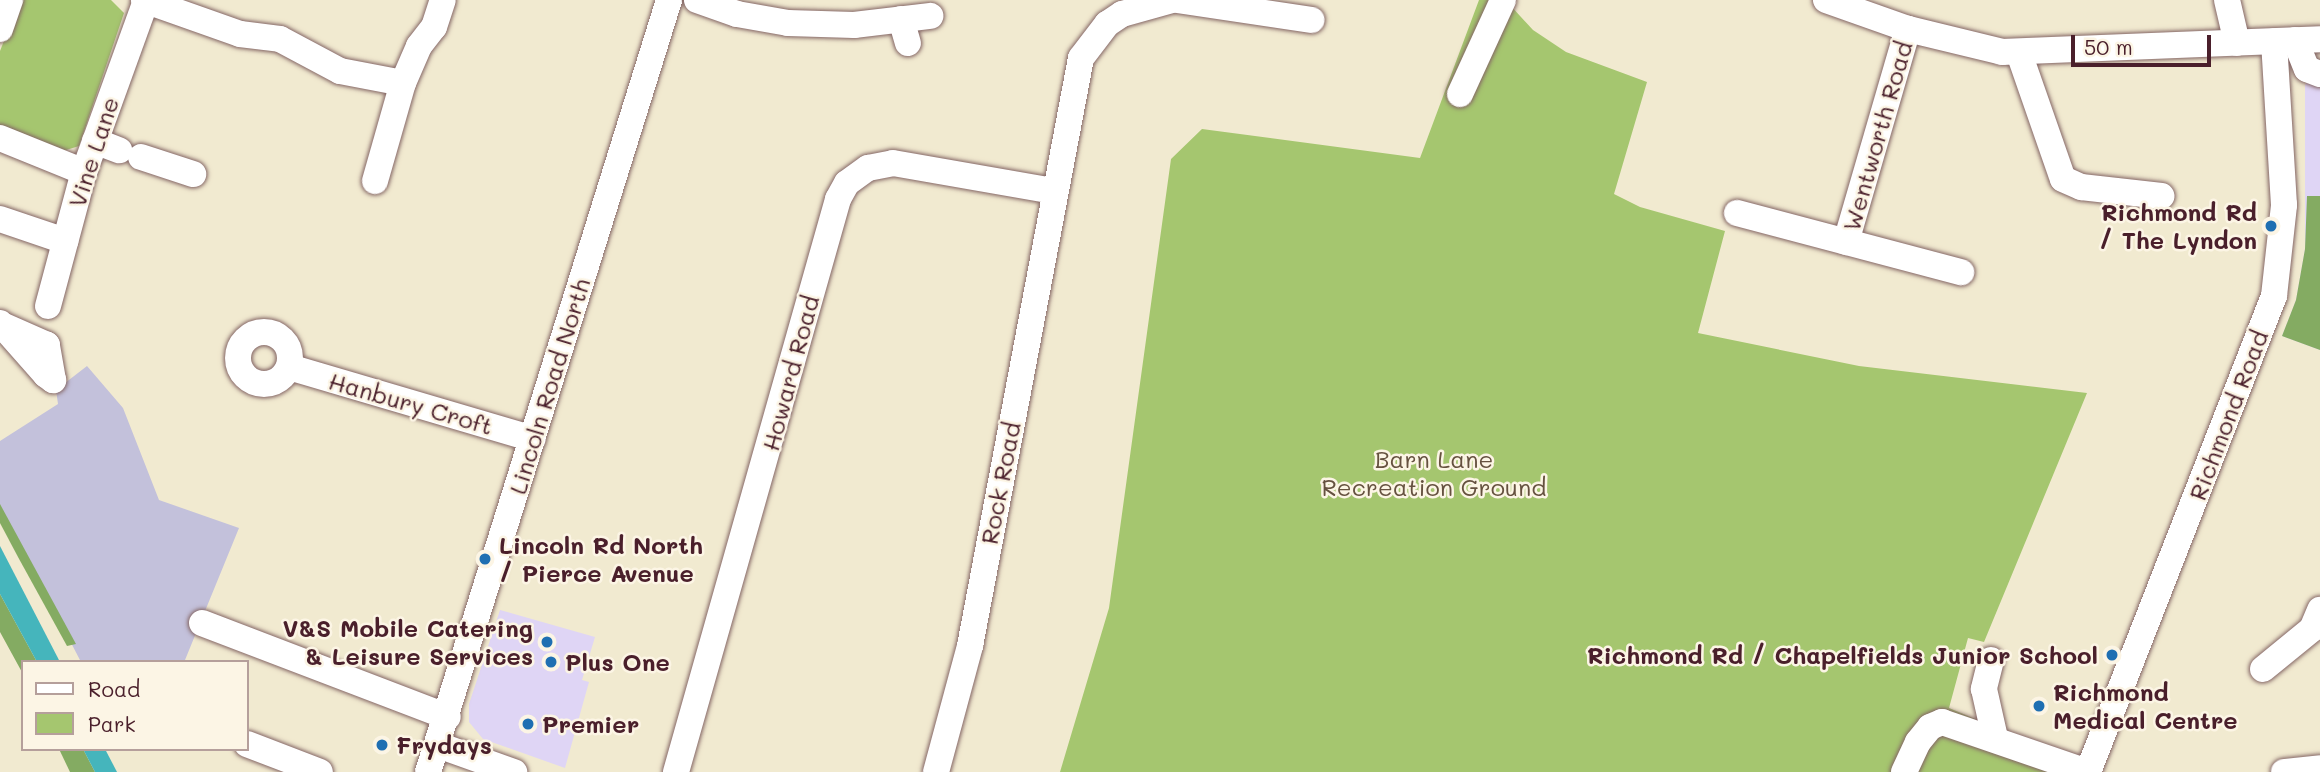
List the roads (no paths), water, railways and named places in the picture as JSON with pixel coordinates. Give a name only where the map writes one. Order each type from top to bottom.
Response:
[{"type":"street","points":[[0,29],[10,0]]},
{"type":"street","points":[[375,181],[403,83],[419,46],[435,27],[443,0]]},
{"type":"street","name":"Lincoln Road North","points":[[428,772],[669,0]]},
{"type":"street","points":[[697,0],[737,14],[788,23],[855,25],[905,31],[930,16]]},
{"type":"street","name":"Rock Road","points":[[936,772],[970,646],[1076,77],[1087,48],[1107,24],[1128,11],[1172,0]]},
{"type":"street","points":[[1178,0],[1312,20]]},
{"type":"street","points":[[1460,94],[1503,0]]},
{"type":"street","points":[[1826,0],[1908,29],[1980,50],[2019,53],[2296,40],[2307,69],[2320,74]]},
{"type":"street","points":[[2227,0],[2237,43]]},
{"type":"street","name":"Vine Lane","points":[[48,306],[84,172],[118,149],[157,2],[240,34],[280,39],[340,71],[403,83]]},
{"type":"street","name":"Wentworth Road","points":[[1846,242],[1908,29]]},
{"type":"street","name":"Richmond Road","points":[[2087,772],[2274,296],[2284,205],[2296,40]]},
{"type":"street","points":[[2019,53],[2063,179],[2081,187],[2161,195]]},
{"type":"street","points":[[0,138],[84,172]]},
{"type":"street","points":[[118,149],[193,174]]},
{"type":"street","name":"Howard Road","points":[[676,772],[838,199],[847,183],[868,168],[893,163],[1054,191]]},
{"type":"street","name":"Wentworth Road","points":[[1737,213],[1961,272]]},
{"type":"street","points":[[0,219],[65,241]]},
{"type":"street","name":"Hanbury Croft","points":[[289,367],[533,439]]},
{"type":"street","points":[[2263,669],[2312,629],[2320,610]]},
{"type":"street","points":[[202,623],[447,717]]},
{"type":"street","points":[[1991,660],[1984,689],[1995,738]]},
{"type":"street","points":[[1904,772],[1917,742],[1930,727],[1942,722],[1995,738],[2087,772]]},
{"type":"street","points":[[248,744],[320,772]]},
{"type":"street","points":[[438,745],[514,772]]},
{"type":"street","points":[[2284,772],[2320,768]]},
{"type":"water","points":[[0,546],[59,660],[36,660],[0,594]]},
{"type":"water","points":[[84,751],[106,751],[117,772],[95,772]]},
{"type":"place","name":"Richmond Rd / The Lyndon","points":[[2271,226]]},
{"type":"place","name":"Lincoln Rd North / Pierce Avenue","points":[[485,559]]},
{"type":"place","name":"V&S Mobile Catering & Leisure Services","points":[[547,642]]},
{"type":"place","name":"Richmond Rd / Chapelfields Junior School","points":[[2112,655]]},
{"type":"place","name":"Plus One","points":[[551,662]]},
{"type":"place","name":"Richmond Medical Centre","points":[[2039,706]]},
{"type":"place","name":"Premier","points":[[528,724]]},
{"type":"place","name":"Frydays","points":[[382,745]]},
{"type":"park label","name":"Barn Lane Recreation Ground","points":[[1434,473]]}]
